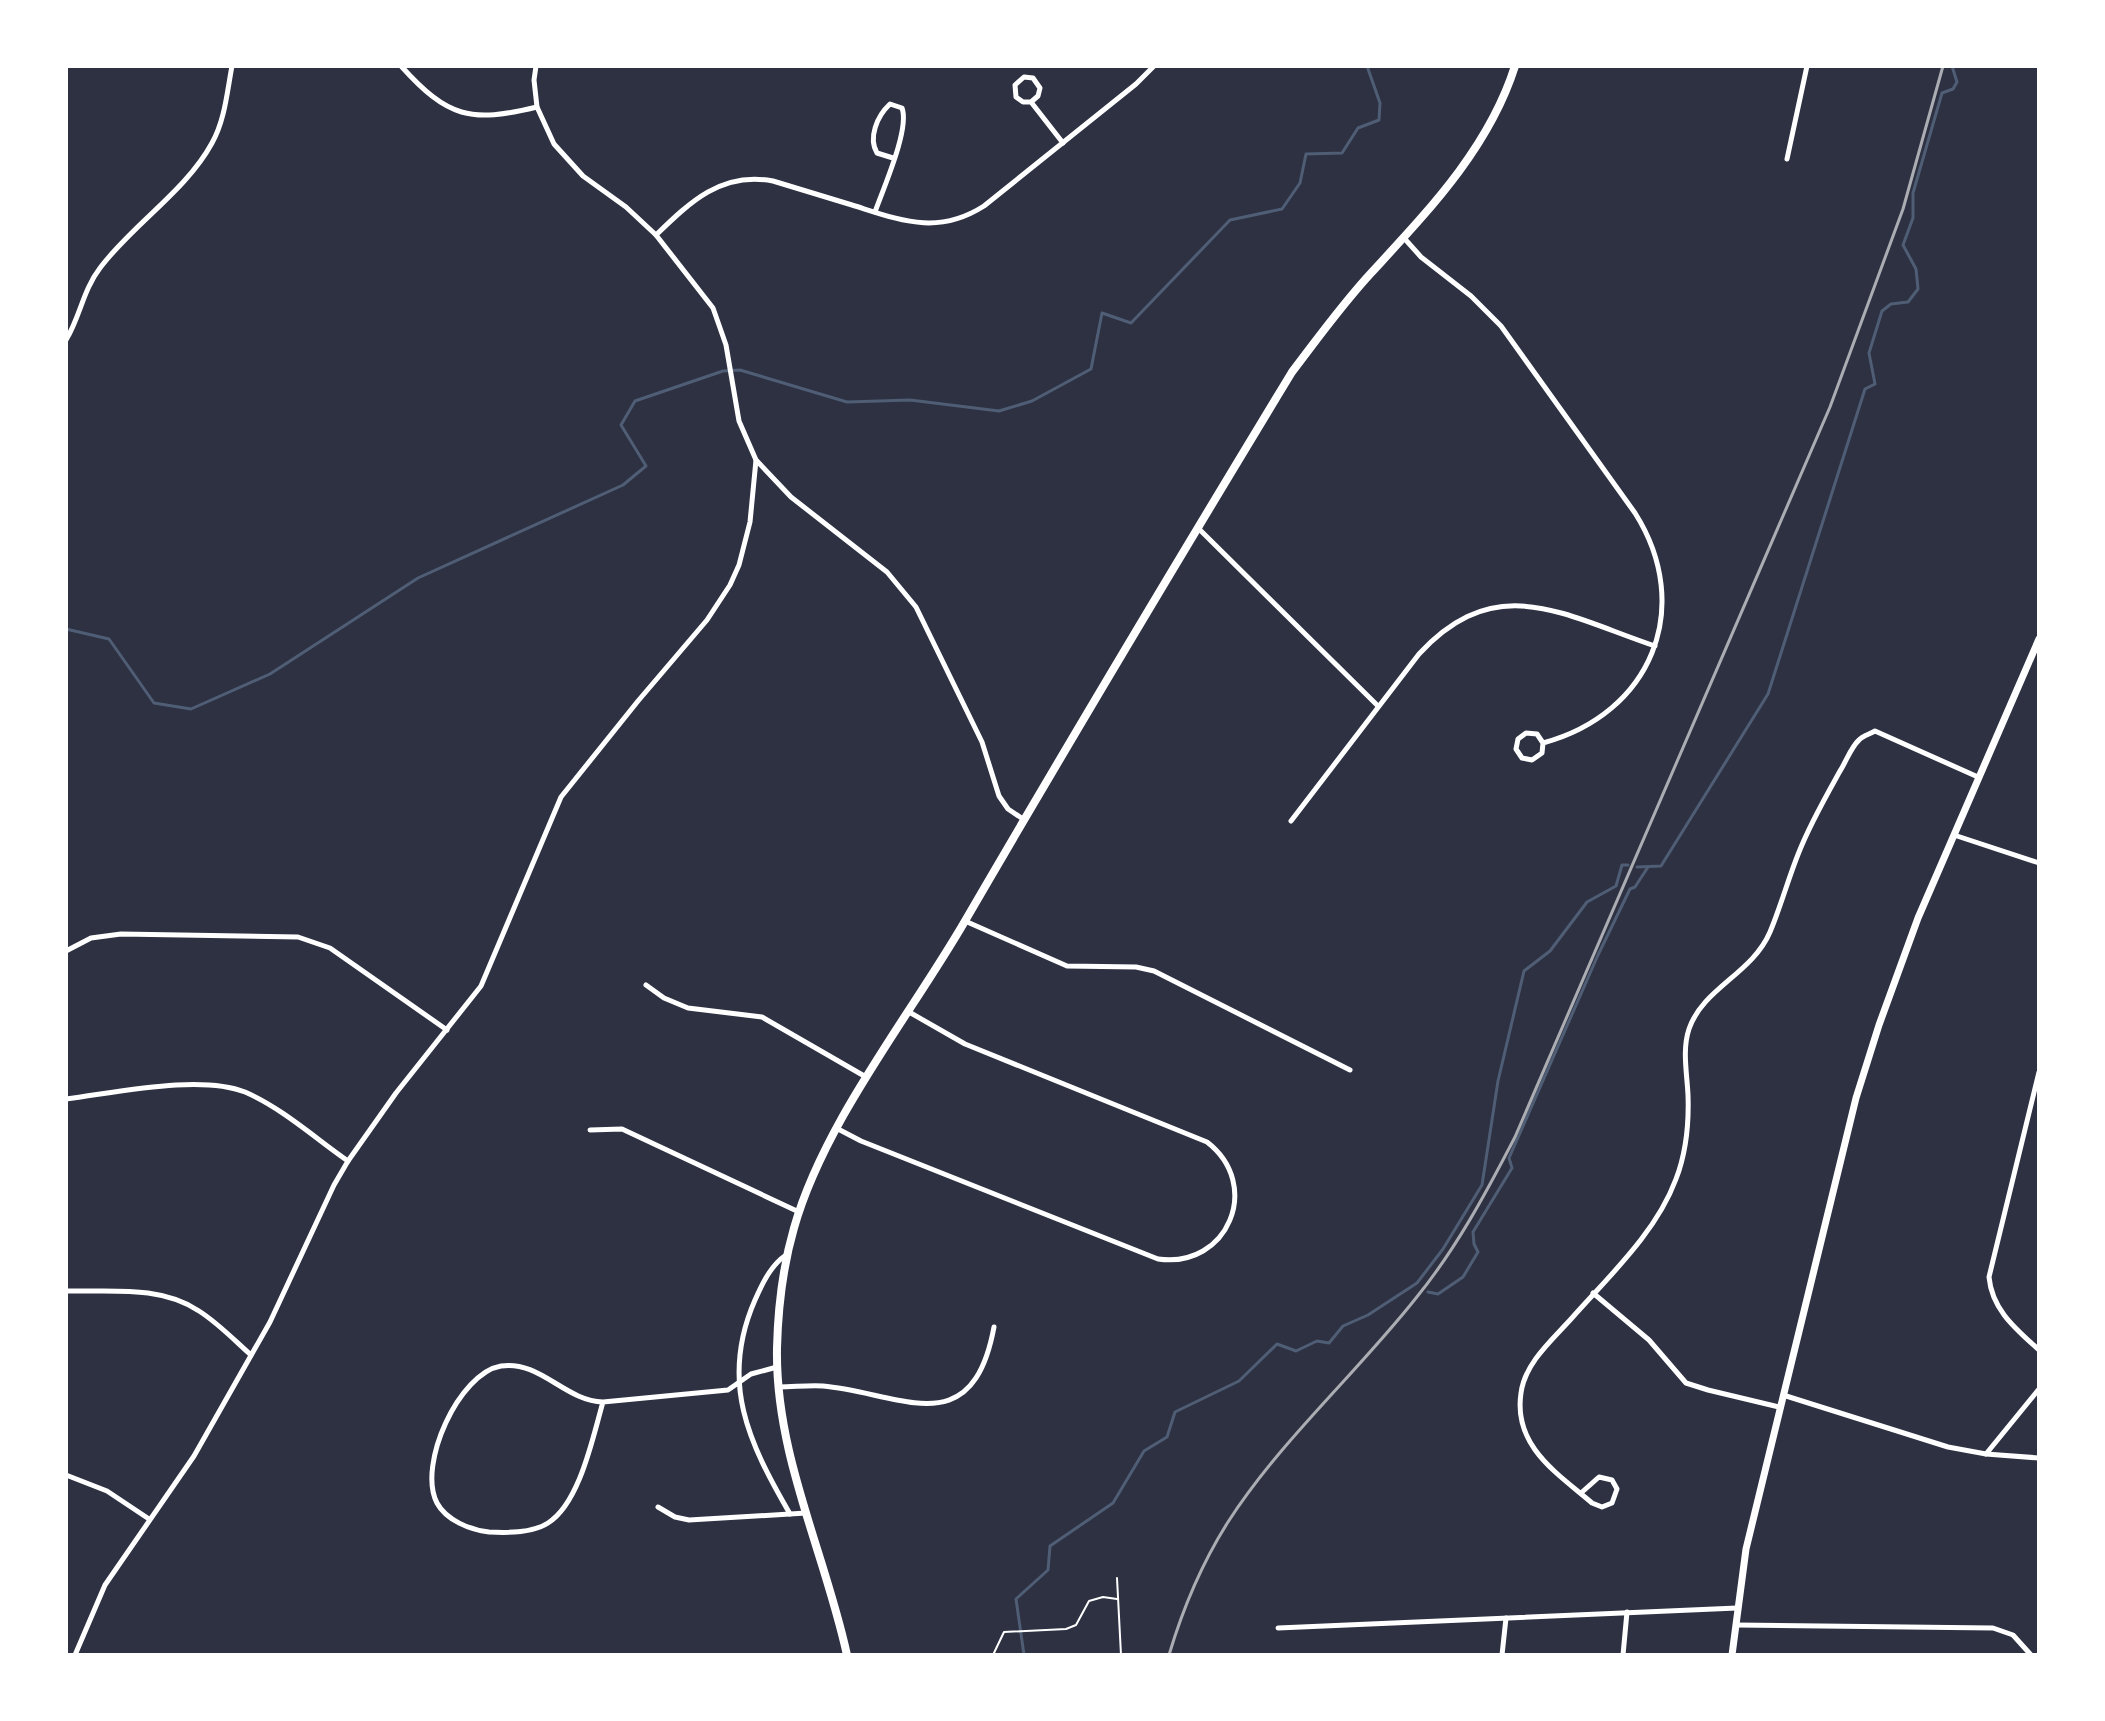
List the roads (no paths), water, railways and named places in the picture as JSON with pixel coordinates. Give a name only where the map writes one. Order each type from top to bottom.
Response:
[{"type":"main road","points":[[847,1655],[788,1450],[777,1367],[788,1254],[799,1212],[814,1176],[867,1078],[965,921],[1292,372],[1344,304],[1444,194],[1504,98],[1515,66]]},
{"type":"main road","points":[[1732,1655],[1746,1549],[1856,1098],[1894,982],[1978,777],[2039,639]]},
{"type":"street","points":[[66,340],[75,324],[86,290],[101,266],[189,173],[211,144],[224,110],[232,66]]},
{"type":"street","points":[[401,66],[425,93],[461,113],[495,116],[537,107]]},
{"type":"street","points":[[536,66],[537,107],[554,144],[573,167],[626,207],[656,235],[713,308],[721,326],[739,421],[756,460],[791,497],[887,572],[916,607],[982,742],[1000,799],[1023,819]]},
{"type":"street","points":[[656,235],[708,190],[741,179],[773,181],[916,224],[960,219],[984,206],[1136,84],[1154,66]]},
{"type":"street","points":[[1787,159],[1807,66]]},
{"type":"street","points":[[1029,77],[1039,84],[1038,96],[1031,102],[1023,102],[1016,97],[1014,89],[1020,78],[1029,77]]},
{"type":"street","points":[[1031,102],[1063,143]]},
{"type":"street","points":[[875,212],[893,158],[905,116],[902,108],[890,104],[876,125],[873,146],[877,153],[893,158]]},
{"type":"street","points":[[1404,238],[1421,257],[1471,296],[1501,326],[1623,495],[1651,542],[1661,576],[1662,616],[1655,646],[1640,677],[1618,703],[1583,727],[1543,743]]},
{"type":"street","points":[[75,1655],[105,1585],[194,1456],[270,1322],[348,1161],[484,979],[551,817],[566,790],[707,620],[730,585],[739,565],[750,522],[756,460]]},
{"type":"street","points":[[1197,527],[1378,706]]},
{"type":"street","points":[[1291,821],[1419,654],[1439,634],[1475,612],[1501,605],[1530,605],[1655,646]]},
{"type":"street","points":[[1581,1493],[1594,1479],[1603,1476],[1616,1484],[1617,1494],[1612,1503],[1602,1507],[1592,1503],[1581,1493],[1533,1449],[1522,1428],[1520,1405],[1524,1381],[1530,1367],[1658,1217],[1678,1175],[1688,1113],[1686,1042],[1693,1020],[1705,1002],[1755,958],[1769,933],[1799,850],[1858,740],[1875,731],[1978,777]]},
{"type":"street","points":[[1526,733],[1537,734],[1543,743],[1542,753],[1534,760],[1524,759],[1516,749],[1518,739],[1526,733]]},
{"type":"street","points":[[1954,835],[2039,863]]},
{"type":"street","points":[[965,921],[1067,966],[1149,969],[1350,1070]]},
{"type":"street","points":[[66,951],[91,938],[121,934],[298,937],[330,948],[447,1030]]},
{"type":"street","points":[[646,985],[664,998],[688,1008],[762,1017],[867,1078]]},
{"type":"street","points":[[838,1129],[1158,1259],[1174,1261],[1196,1255],[1210,1247],[1225,1231],[1235,1205],[1234,1183],[1223,1157],[1207,1142],[965,1044],[909,1012]]},
{"type":"street","points":[[2039,1072],[1989,1277],[1997,1306],[2039,1350]]},
{"type":"street","points":[[66,1099],[193,1084],[228,1087],[260,1100],[348,1161]]},
{"type":"street","points":[[590,1130],[622,1129],[799,1212]]},
{"type":"street","points":[[788,1254],[772,1269],[753,1303],[742,1341],[740,1401],[747,1429],[790,1514]]},
{"type":"street","points":[[66,1291],[149,1293],[181,1301],[200,1311],[251,1355]]},
{"type":"street","points":[[1593,1293],[1649,1340],[1686,1383],[1779,1407]]},
{"type":"street","points":[[779,1387],[824,1386],[907,1403],[938,1403],[957,1395],[978,1376],[987,1361],[994,1327]]},
{"type":"street","points":[[603,1402],[574,1491],[549,1523],[531,1530],[488,1532],[457,1522],[438,1506],[432,1478],[439,1443],[459,1399],[481,1374],[497,1367],[522,1366],[580,1398],[603,1402],[728,1390],[751,1374],[777,1367]]},
{"type":"street","points":[[1986,1454],[2039,1389]]},
{"type":"street","points":[[1783,1395],[1948,1447],[2039,1458]]},
{"type":"street","points":[[66,1475],[107,1491],[149,1519]]},
{"type":"street","points":[[658,1507],[675,1517],[689,1520],[807,1513]]},
{"type":"street","points":[[1278,1628],[1737,1608]]},
{"type":"street","points":[[1623,1655],[1627,1612]]},
{"type":"street","points":[[1502,1655],[1506,1618]]},
{"type":"street","points":[[1735,1625],[1993,1628],[2013,1635],[2031,1655]]},
{"type":"waterway","points":[[66,629],[109,639],[154,703],[191,709],[270,674],[418,578],[623,485],[646,466],[621,425],[635,401],[723,371],[740,370],[847,402],[910,400],[999,411],[1032,401],[1091,369],[1102,313],[1131,323],[1230,220],[1282,209],[1300,183],[1306,154],[1342,153],[1358,128],[1379,120],[1380,103],[1367,66]]},
{"type":"waterway","points":[[1637,867],[1661,866],[1768,694],[1865,389],[1875,384],[1869,353],[1882,311],[1891,304],[1908,302],[1918,289],[1916,269],[1903,245],[1913,218],[1913,193],[1942,93],[1953,89],[1957,82],[1952,66]]},
{"type":"waterway","points":[[1024,1655],[1016,1599],[1048,1570],[1050,1546],[1113,1503],[1144,1451],[1167,1437],[1175,1412],[1239,1381],[1277,1344],[1296,1351],[1317,1341],[1329,1343],[1343,1326],[1368,1315],[1417,1283],[1443,1249],[1482,1185],[1498,1081],[1524,971],[1550,951],[1587,902],[1616,886],[1622,865],[1628,865]]},
{"type":"waterway","points":[[1428,1292],[1438,1294],[1463,1277],[1478,1252],[1473,1232],[1512,1168],[1509,1158],[1598,955],[1630,889],[1635,887],[1648,867]]},
{"type":"railway","points":[[1169,1655],[1194,1586],[1228,1522],[1271,1463],[1431,1279],[1470,1220],[1515,1137],[1830,407],[1903,209],[1943,66]]}]
